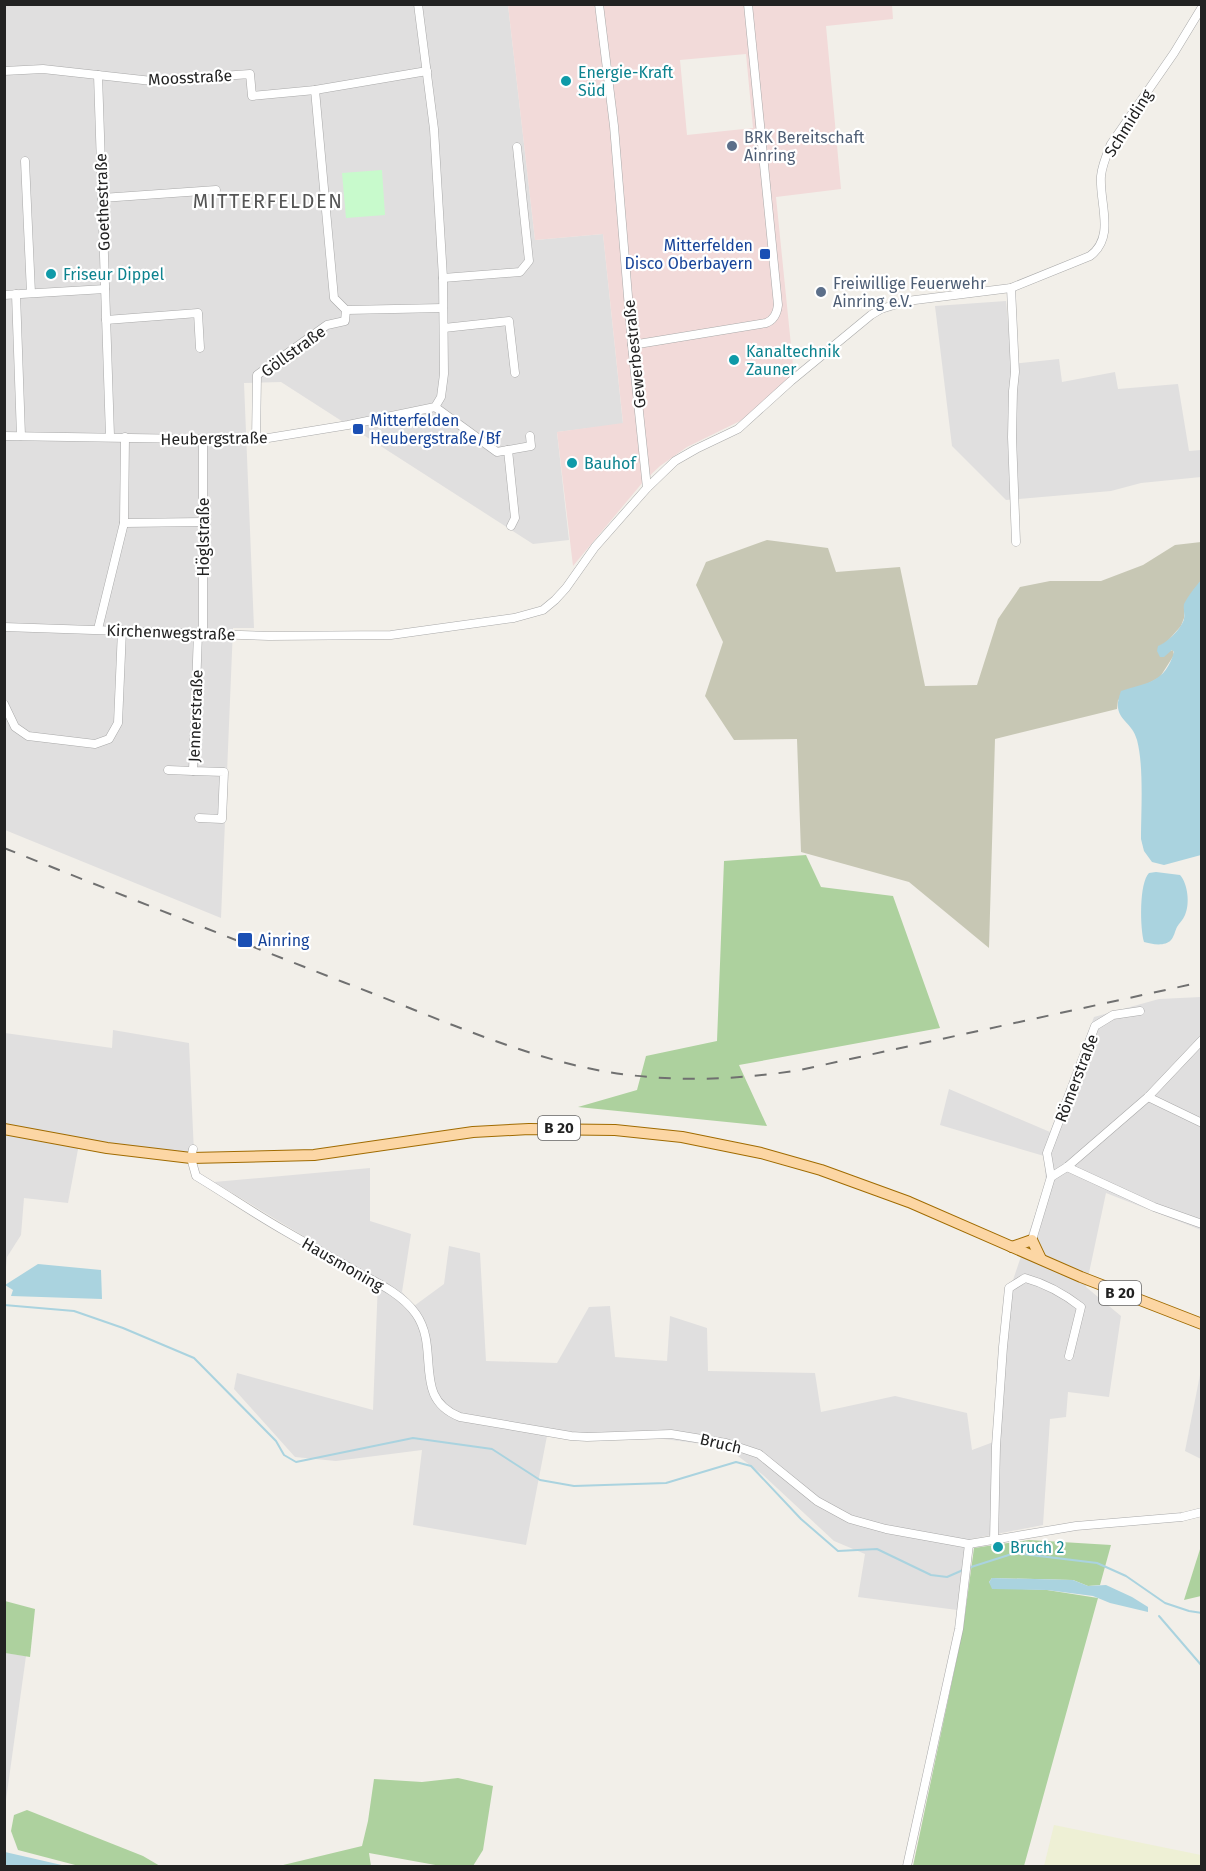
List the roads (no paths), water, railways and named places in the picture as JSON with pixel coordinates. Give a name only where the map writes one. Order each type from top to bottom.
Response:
[{"type":"main road","name":"B 20","points":[[4,1129],[107,1148],[192,1154],[314,1155],[473,1132],[566,1128],[682,1137],[801,1163],[821,1170],[909,1202],[1118,1292],[1202,1324]]},
{"type":"main road","points":[[1012,1246],[1032,1240],[1041,1259]]},
{"type":"street","points":[[418,4],[434,129],[443,278],[444,374],[441,397],[435,407],[497,452],[531,446],[531,436]]},
{"type":"street","name":"Gewerbestraße","points":[[599,4],[614,126],[632,345],[647,488]]},
{"type":"street","points":[[632,345],[766,323],[771,321],[776,314],[778,305],[748,4]]},
{"type":"street","name":"Schmiding","points":[[1096,251],[1105,235],[1101,174],[1105,157],[1111,144],[1174,53],[1202,7]]},
{"type":"street","name":"Moosstraße","points":[[4,71],[43,69],[152,81],[250,74],[252,96],[315,90],[427,71]]},
{"type":"street","name":"Goethestraße","points":[[98,75],[110,436]]},
{"type":"street","points":[[315,90],[334,298],[346,310],[443,308]]},
{"type":"street","points":[[443,278],[520,272],[529,261],[517,147]]},
{"type":"street","points":[[25,161],[31,293]]},
{"type":"street","points":[[102,198],[216,190]]},
{"type":"street","name":"Kirchenwegstraße","points":[[4,627],[337,636],[391,635],[514,618],[543,610],[555,600],[595,547],[647,488],[675,461],[738,429],[859,323],[881,309],[907,301],[1011,288],[1090,256],[1096,251]]},
{"type":"street","points":[[4,295],[105,288]]},
{"type":"street","points":[[1011,288],[1015,372],[1012,437],[1016,542]]},
{"type":"street","points":[[16,294],[21,436]]},
{"type":"street","name":"Göllstraße","points":[[255,440],[256,375],[327,325],[345,321],[346,310]]},
{"type":"street","points":[[106,320],[198,313],[200,348]]},
{"type":"street","points":[[444,328],[509,321],[515,373]]},
{"type":"street","name":"Heubergstraße","points":[[4,436],[255,440],[348,425],[435,407]]},
{"type":"street","points":[[98,629],[124,523],[124,437]]},
{"type":"street","name":"Höglstraße","points":[[201,633],[203,440]]},
{"type":"street","points":[[508,450],[515,518],[511,526]]},
{"type":"street","points":[[124,523],[203,522]]},
{"type":"street","points":[[4,704],[15,727],[28,736],[95,744],[109,739],[118,723],[122,630]]},
{"type":"street","name":"Jennerstraße","points":[[199,818],[222,819],[224,772],[193,771],[201,633]]},
{"type":"street","points":[[168,770],[193,771]]},
{"type":"street","name":"Römerstraße","points":[[1032,1240],[1052,1177],[1047,1154],[1095,1026],[1113,1015],[1140,1011]]},
{"type":"street","points":[[1052,1177],[1067,1167],[1148,1097],[1202,1040]]},
{"type":"street","points":[[1148,1097],[1202,1123]]},
{"type":"street","name":"Hausmoning","points":[[192,1154],[196,1176],[283,1230],[393,1292],[415,1313],[427,1342],[431,1389],[435,1399],[450,1413]]},
{"type":"street","points":[[1067,1167],[1154,1207],[1202,1224]]},
{"type":"street","points":[[994,1541],[996,1446],[1002,1347],[1009,1288],[1025,1278],[1046,1284],[1063,1293],[1081,1307],[1069,1356]]},
{"type":"street","name":"Bruch","points":[[450,1413],[460,1417],[571,1436],[671,1434],[726,1443],[759,1454],[817,1501],[850,1519],[886,1529],[969,1544],[1076,1526],[1182,1517],[1202,1512]]},
{"type":"street","points":[[907,1866],[959,1629],[969,1544]]},
{"type":"water","points":[[1201,580],[1201,855],[1164,865],[1152,862],[1144,851],[1141,839],[1141,762],[1137,740],[1120,713],[1118,701],[1121,691],[1154,680],[1166,670],[1174,652],[1172,650],[1164,657],[1160,657],[1157,651],[1158,646],[1170,639],[1180,627],[1184,619],[1184,604]]},
{"type":"water","points":[[1149,873],[1180,875],[1187,894],[1187,910],[1184,917],[1172,939],[1162,944],[1144,942],[1142,927],[1143,886]]},
{"type":"water","points":[[38,1264],[101,1270],[102,1299],[11,1296],[13,1290],[5,1285]]},
{"type":"water","points":[[992,1578],[1073,1580],[1088,1586],[1106,1585],[1148,1607],[1148,1612],[1110,1603],[1093,1596],[1047,1590],[992,1589],[989,1582]]},
{"type":"water","points":[[5,1852],[66,1866],[5,1866]]},
{"type":"waterway","points":[[4,1305],[74,1311],[123,1328],[194,1358],[276,1441],[284,1455],[296,1462],[413,1438],[492,1449],[540,1480],[574,1486],[666,1483],[736,1462],[751,1466],[801,1519],[838,1551],[877,1549],[931,1575],[947,1577],[963,1570]]},
{"type":"waterway","points":[[968,1568],[1015,1553],[1097,1563],[1126,1576],[1165,1603],[1202,1613]]},
{"type":"waterway","points":[[1159,1616],[1202,1666]]},
{"type":"railway","points":[[4,848],[486,1038],[574,1065],[630,1075],[687,1079],[743,1077],[800,1070],[1202,982]]},
{"type":"place","name":"Energie-Kraft Süd","points":[[566,81]]},
{"type":"place","name":"BRK Bereitschaft Ainring","points":[[732,146]]},
{"type":"place","name":"Mitterfelden Disco Oberbayern","points":[[765,254]]},
{"type":"place","name":"Friseur Dippel","points":[[51,274]]},
{"type":"place","name":"Freiwillige Feuerwehr Ainring e.V.","points":[[821,292]]},
{"type":"place","name":"Kanaltechnik Zauner","points":[[734,360]]},
{"type":"place","name":"Mitterfelden Heubergstraße/Bf","points":[[358,429]]},
{"type":"place","name":"Bauhof","points":[[572,463]]},
{"type":"place","name":"Ainring","points":[[245,940]]},
{"type":"place","name":"Bruch 2","points":[[998,1547]]},
{"type":"district","name":"MITTERFELDEN","points":[[268,201]]}]
